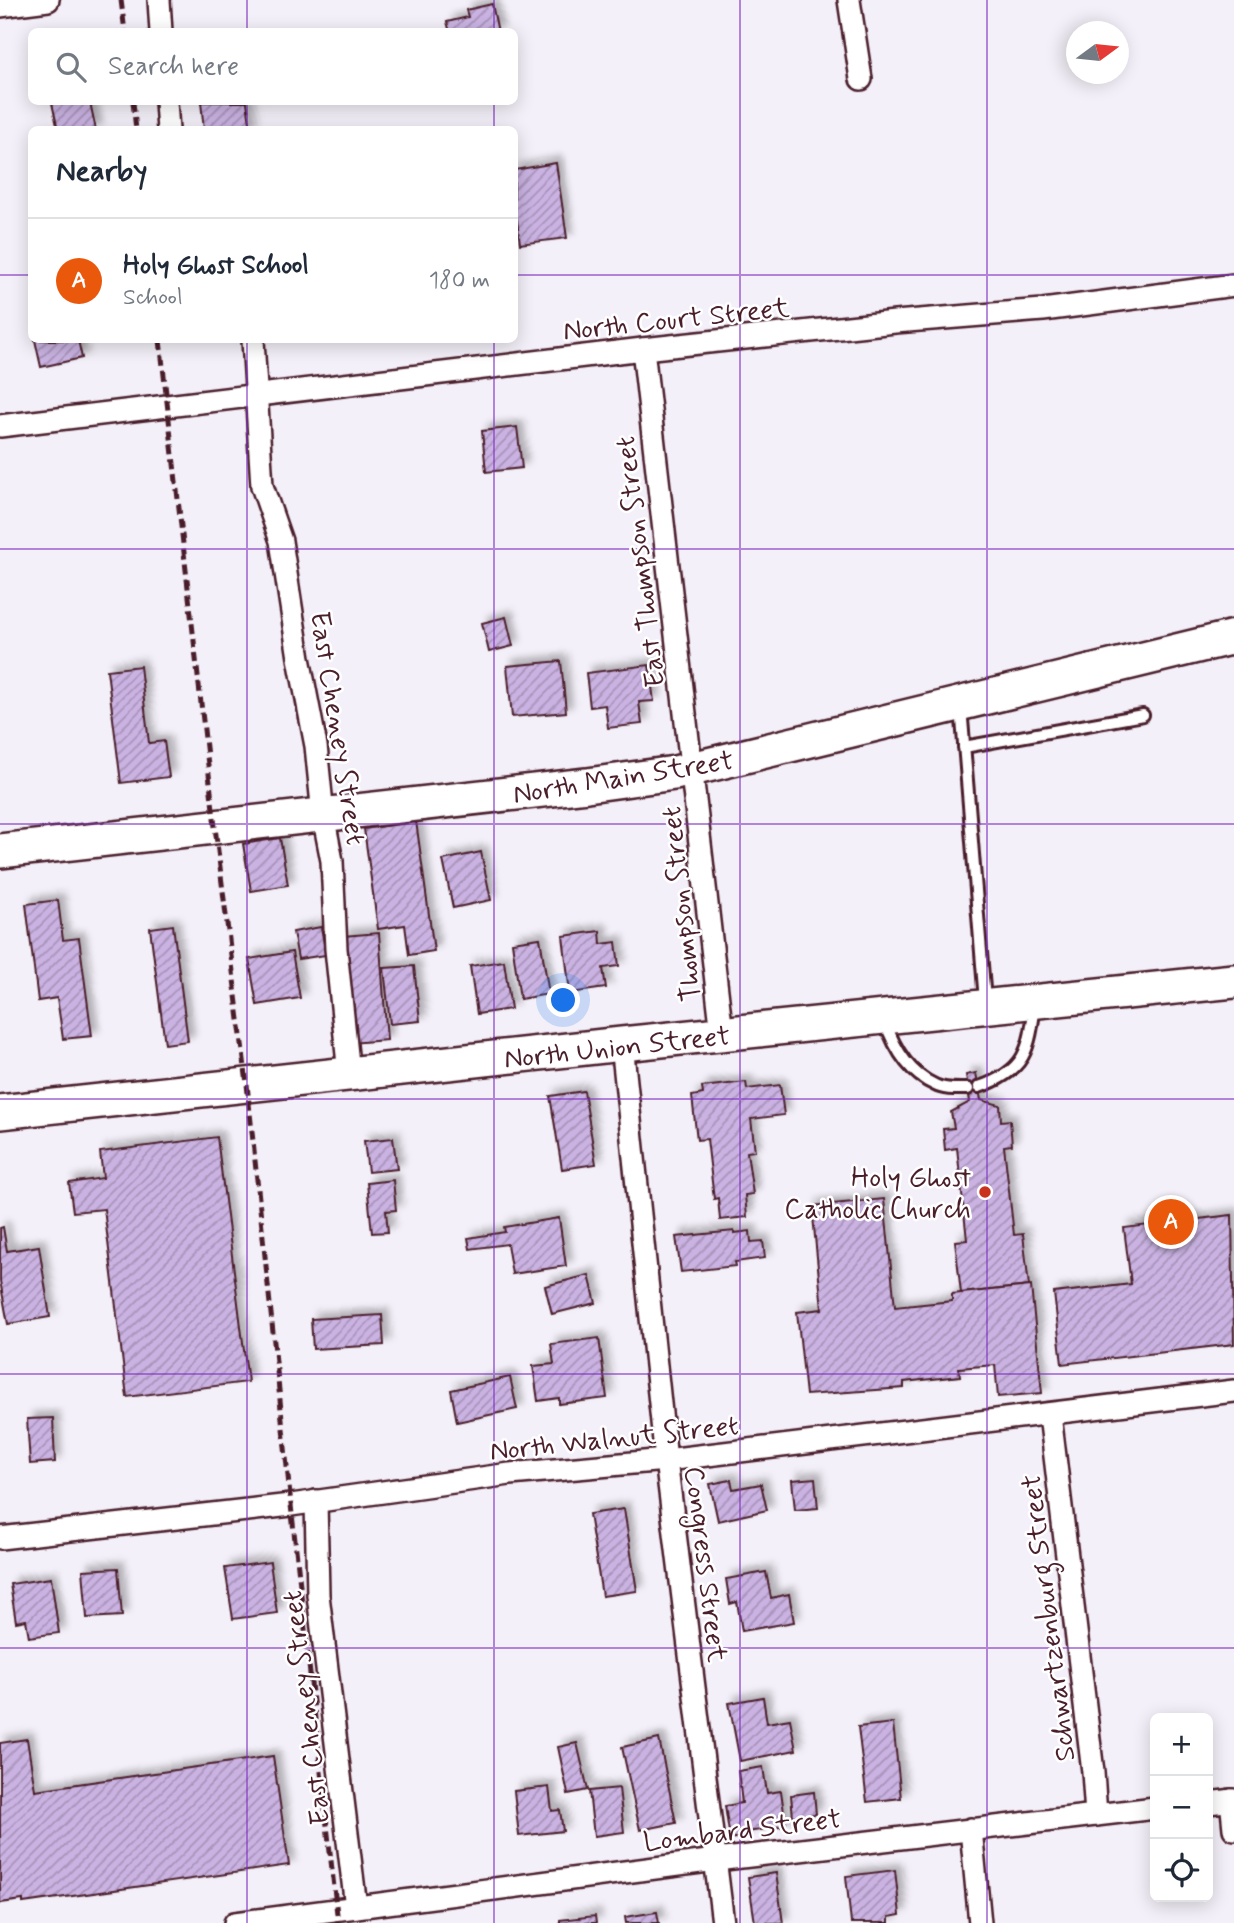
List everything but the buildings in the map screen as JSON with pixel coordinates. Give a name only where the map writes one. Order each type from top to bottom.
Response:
[{"type":"main road","name":"North Main Street","points":[[0,851],[587,785],[692,768],[1234,637]]},
{"type":"main road","name":"North Union Street","points":[[0,1112],[1234,981]]},
{"type":"street","points":[[0,5],[48,0]]},
{"type":"street","points":[[159,0],[161,28]]},
{"type":"street","points":[[849,0],[861,79]]},
{"type":"street","points":[[166,105],[168,126]]},
{"type":"street","name":"North Court Street","points":[[0,426],[643,349],[895,322],[1043,310],[1234,285]]},
{"type":"street","name":"East Cheney Street","points":[[253,343],[262,486],[281,541],[316,746],[323,815],[332,861],[349,1074]]},
{"type":"street","name":"East Thompson Street","points":[[643,349],[692,768]]},
{"type":"street","name":"Thompson Street","points":[[692,768],[723,1034]]},
{"type":"street","name":"Congress Street","points":[[622,1044],[666,1460],[723,1923]]},
{"type":"street","name":"North Walnut Street","points":[[0,1538],[316,1501],[510,1474],[666,1460],[1234,1391]]},
{"type":"street","name":"Schwartzenburg Street","points":[[1050,1415],[1096,1815]]},
{"type":"street","name":"East Cheney Street","points":[[316,1501],[318,1595],[346,1908]]},
{"type":"street","points":[[1213,1802],[1232,1800],[1234,1829]]},
{"type":"street","name":"Lombard Street","points":[[235,1923],[315,1918],[346,1908],[716,1860],[1150,1809]]},
{"type":"street","points":[[971,1829],[980,1923]]},
{"type":"lane","points":[[960,704],[986,1008]]},
{"type":"lane","points":[[964,747],[1143,715]]},
{"type":"lane","points":[[885,1018],[894,1046],[912,1069],[937,1087],[973,1088],[998,1080],[1022,1060],[1032,1032],[1035,1003]]},
{"type":"railway","points":[[121,0],[124,28]]},
{"type":"railway","points":[[133,105],[136,126]]},
{"type":"railway","points":[[160,343],[247,1084],[338,1923]]},
{"type":"place","name":"Holy Ghost Catholic Church","points":[[985,1192]]},
{"type":"place","name":"Holy Ghost School","points":[[1171,1222]]}]
